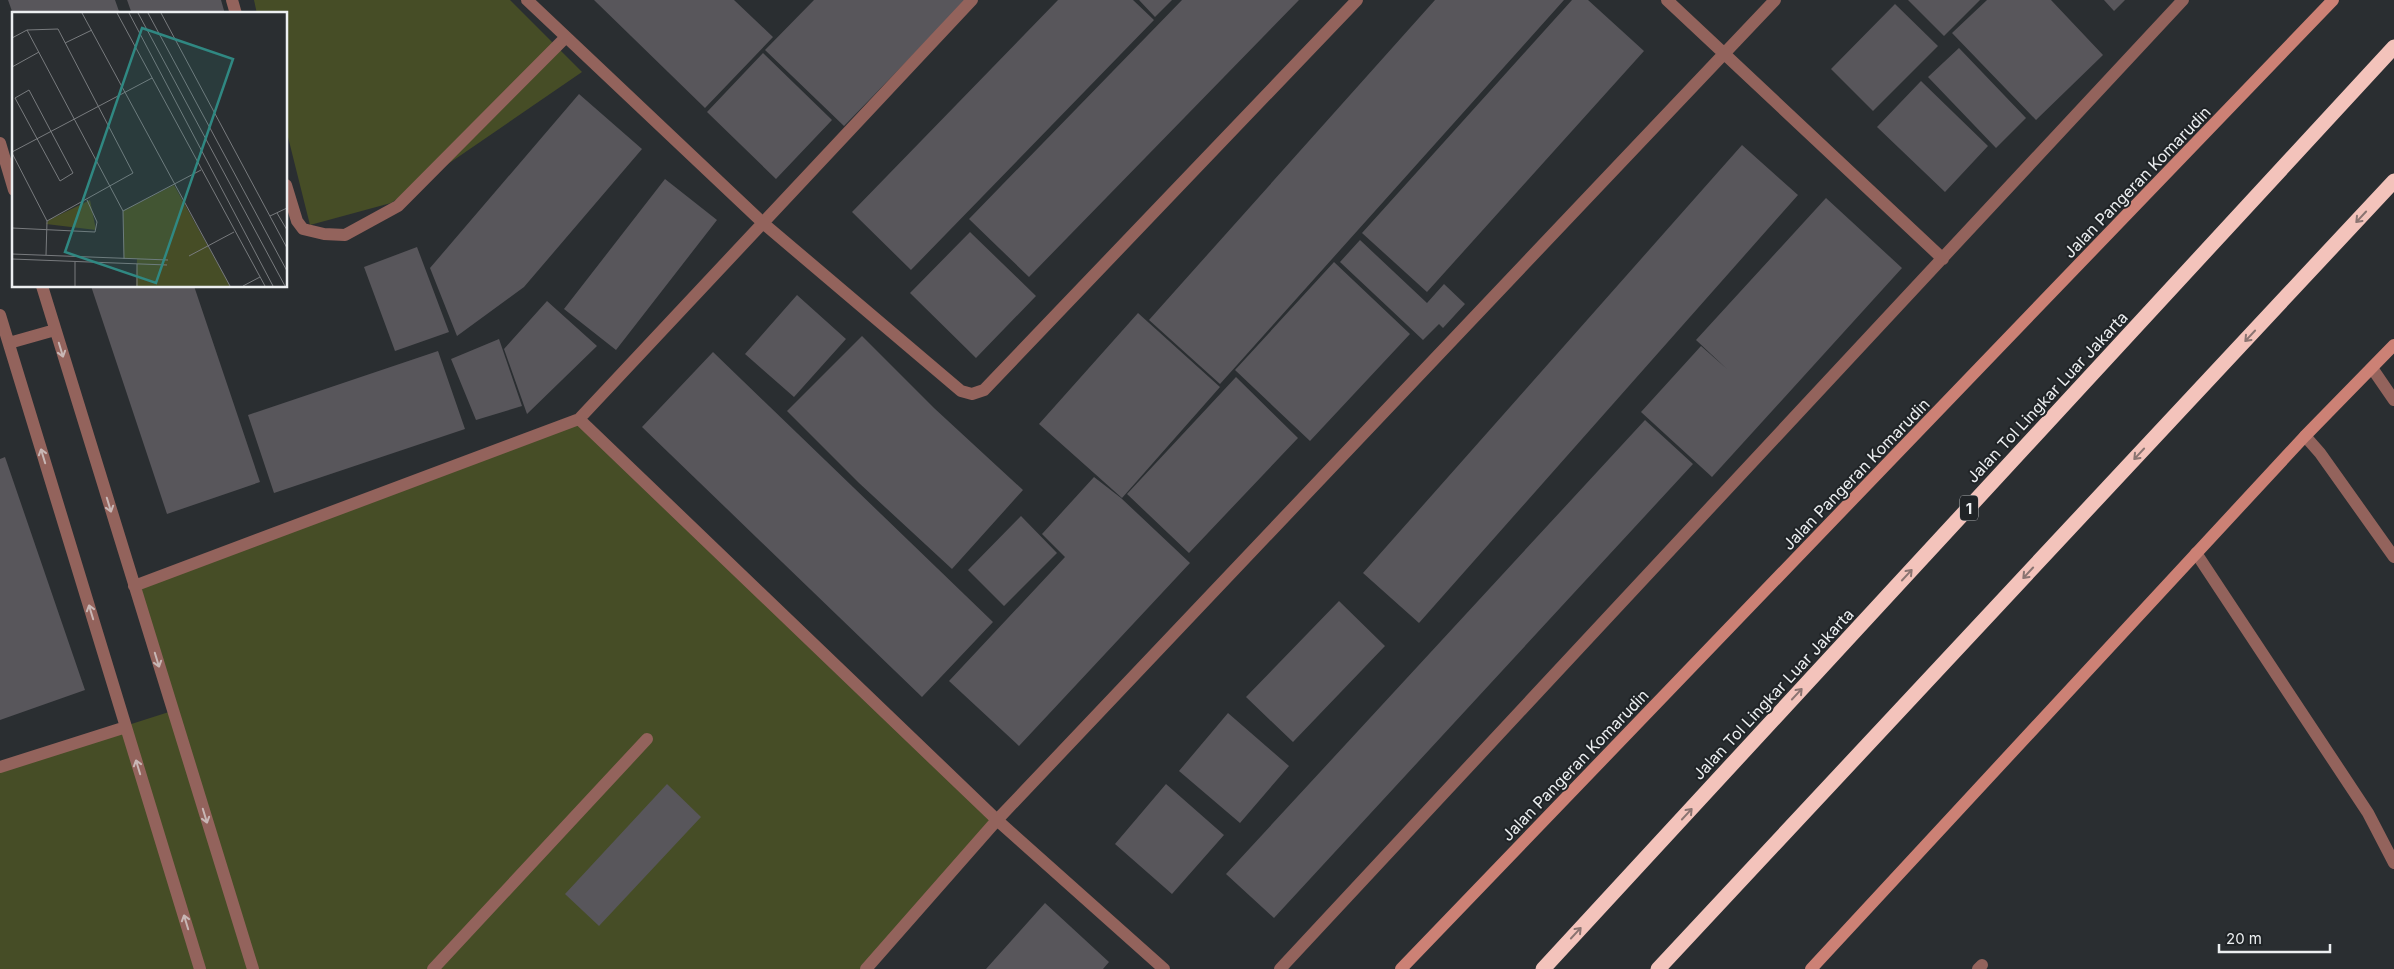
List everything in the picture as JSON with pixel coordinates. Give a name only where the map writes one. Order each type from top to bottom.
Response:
[{"type":"highway","name":"Jalan Tol Lingkar Luar Jakarta","points":[[1543,969],[2394,46]]},
{"type":"highway","points":[[1658,969],[2394,181]]},
{"type":"street","points":[[527,0],[565,38],[763,223],[961,391],[972,394],[984,390],[1357,0]]},
{"type":"street","points":[[134,586],[579,418],[972,0]]},
{"type":"street","points":[[1666,0],[1943,259]]},
{"type":"street","points":[[866,969],[998,820],[1775,0]]},
{"type":"street","points":[[1280,969],[2183,0]]},
{"type":"street","name":"Jalan Pangeran Komarudin","points":[[1401,969],[2333,0]]},
{"type":"street","points":[[288,192],[297,222],[304,229],[324,234],[345,235],[398,206],[565,38]]},
{"type":"street","points":[[0,143],[12,183]]},
{"type":"street","points":[[43,288],[253,969]]},
{"type":"street","points":[[0,315],[200,969]]},
{"type":"street","points":[[8,343],[55,330]]},
{"type":"street","points":[[1811,969],[2305,436],[2394,345]]},
{"type":"street","points":[[2372,368],[2394,400]]},
{"type":"street","points":[[579,418],[998,820],[1164,969]]},
{"type":"street","points":[[2305,436],[2320,453],[2394,557]]},
{"type":"street","points":[[2196,553],[2368,814],[2394,863]]},
{"type":"street","points":[[0,767],[126,727]]},
{"type":"street","points":[[433,969],[647,739]]},
{"type":"green space","points":[[254,0],[510,0],[582,72],[391,203],[310,225],[288,137],[288,12],[257,12]]},
{"type":"green space","points":[[579,419],[997,820],[866,969],[0,969],[0,766],[172,711],[134,586]]},
{"type":"building","points":[[8,0],[115,0],[119,12],[12,12]]},
{"type":"building","points":[[127,0],[221,0],[224,12],[131,12]]},
{"type":"building","points":[[594,0],[734,0],[773,37],[705,108]]},
{"type":"building","points":[[814,0],[966,0],[844,126],[765,50]]},
{"type":"building","points":[[1058,0],[1133,0],[1154,20],[911,270],[852,212]]},
{"type":"building","points":[[1139,0],[1172,0],[1155,17]]},
{"type":"building","points":[[1182,0],[1299,0],[1029,277],[969,219]]},
{"type":"building","points":[[1435,0],[1564,0],[1220,384],[1149,320]]},
{"type":"building","points":[[1572,0],[1588,0],[1644,51],[1427,292],[1362,233]]},
{"type":"building","points":[[1908,0],[1980,0],[1944,36]]},
{"type":"building","points":[[1987,0],[2051,0],[2103,55],[2036,120],[1952,33]]},
{"type":"building","points":[[2104,0],[2125,0],[2114,11]]},
{"type":"building","points":[[1895,4],[1938,46],[1873,111],[1831,69]]},
{"type":"building","points":[[1959,48],[2026,118],[1996,148],[1928,77]]},
{"type":"building","points":[[763,53],[832,120],[776,179],[707,112]]},
{"type":"building","points":[[1921,81],[1988,146],[1945,192],[1877,127]]},
{"type":"building","points":[[579,94],[642,149],[524,287],[457,336],[430,268]]},
{"type":"building","points":[[1742,145],[1798,195],[1419,623],[1363,573]]},
{"type":"building","points":[[665,179],[717,220],[616,350],[564,309]]},
{"type":"building","points":[[1826,198],[1902,268],[1712,477],[1641,412],[1701,346],[1727,369],[1696,340]]},
{"type":"building","points":[[970,232],[1036,296],[976,358],[910,293]]},
{"type":"building","points":[[1360,240],[1427,303],[1444,284],[1465,304],[1443,328],[1439,324],[1423,340],[1340,262]]},
{"type":"building","points":[[417,247],[449,332],[395,351],[364,267]]},
{"type":"building","points":[[1334,262],[1410,334],[1310,441],[1235,370]]},
{"type":"building","points":[[92,288],[195,288],[260,482],[167,514]]},
{"type":"building","points":[[797,295],[846,339],[794,397],[745,354]]},
{"type":"building","points":[[547,301],[597,346],[527,414],[504,349]]},
{"type":"building","points":[[1138,313],[1220,387],[1122,498],[1039,424]]},
{"type":"building","points":[[862,336],[934,408],[1023,490],[952,569],[859,483],[787,411]]},
{"type":"building","points":[[499,339],[522,406],[476,420],[451,359]]},
{"type":"building","points":[[438,351],[465,429],[274,493],[248,415]]},
{"type":"building","points":[[713,352],[993,622],[922,697],[642,427]]},
{"type":"building","points":[[1236,377],[1298,438],[1189,553],[1127,494]]},
{"type":"building","points":[[1645,420],[1693,464],[1274,918],[1226,874]]},
{"type":"building","points":[[5,457],[85,690],[0,720],[0,459]]},
{"type":"building","points":[[1094,477],[1121,498],[1190,563],[1019,746],[949,681],[1065,557],[1042,534]]},
{"type":"building","points":[[1021,516],[1057,553],[1004,606],[968,570]]},
{"type":"building","points":[[1339,601],[1385,646],[1293,742],[1246,697]]},
{"type":"building","points":[[1228,713],[1289,766],[1240,823],[1179,771]]},
{"type":"building","points":[[667,784],[701,817],[599,926],[565,894]]},
{"type":"building","points":[[1166,784],[1224,835],[1172,894],[1115,844]]},
{"type":"building","points":[[1045,903],[1109,962],[1103,969],[986,969]]}]
